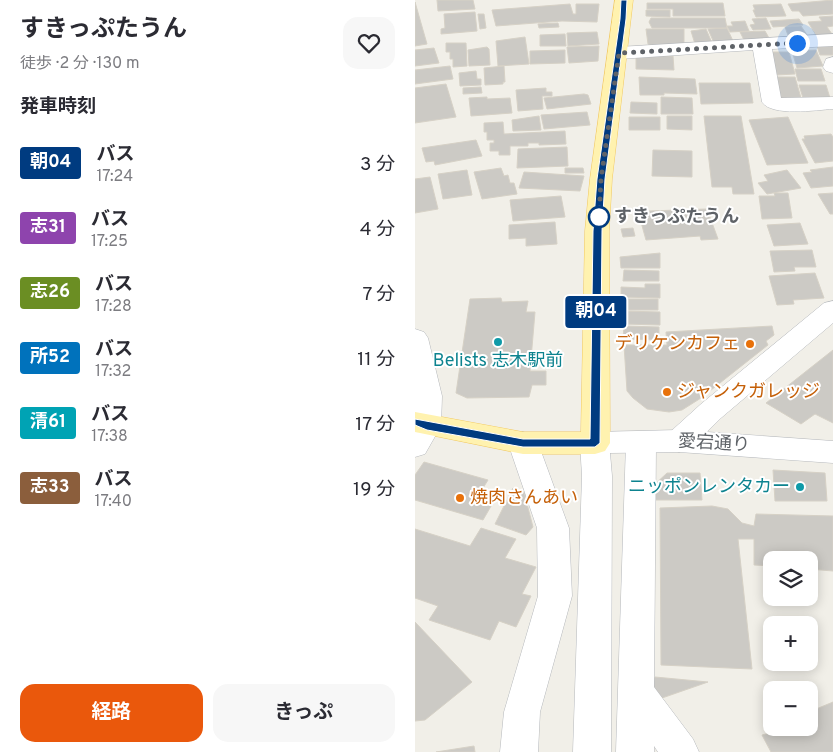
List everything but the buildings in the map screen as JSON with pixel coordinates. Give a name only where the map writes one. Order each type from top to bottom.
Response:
[{"type":"main road","points":[[419,432],[523,443],[595,443],[597,231],[601,179],[619,53],[624,0]]},
{"type":"street","points":[[619,53],[762,46],[833,40]]},
{"type":"street","points":[[762,46],[772,102],[781,105],[833,103]]},
{"type":"street","points":[[679,441],[711,411],[833,309]]},
{"type":"street","points":[[415,338],[428,396],[419,432]]},
{"type":"street","name":"愛宕通り","points":[[595,443],[679,441],[833,452]]},
{"type":"street","points":[[519,752],[522,712],[555,596],[553,528],[523,443]]},
{"type":"street","points":[[592,752],[597,476],[595,443]]},
{"type":"street","points":[[635,752],[641,443]]},
{"type":"street","points":[[636,691],[680,752]]},
{"type":"bus line","name":"朝04","points":[[415,422],[427,426],[523,443],[595,443],[597,231],[601,179],[624,0]]},
{"type":"place","name":"すきっぷたうん","points":[[599,217]]},
{"type":"place","name":"Belists 志木駅前","points":[[498,342]]},
{"type":"place","name":"デリケンカフェ","points":[[750,344]]},
{"type":"place","name":"ジャンクガレッジ","points":[[667,392]]},
{"type":"place","name":"ニッポンレンタカー","points":[[800,487]]},
{"type":"place","name":"焼肉さんあい","points":[[460,498]]},
{"type":"route","points":[[599,217],[601,179],[619,53],[797,43]]}]
